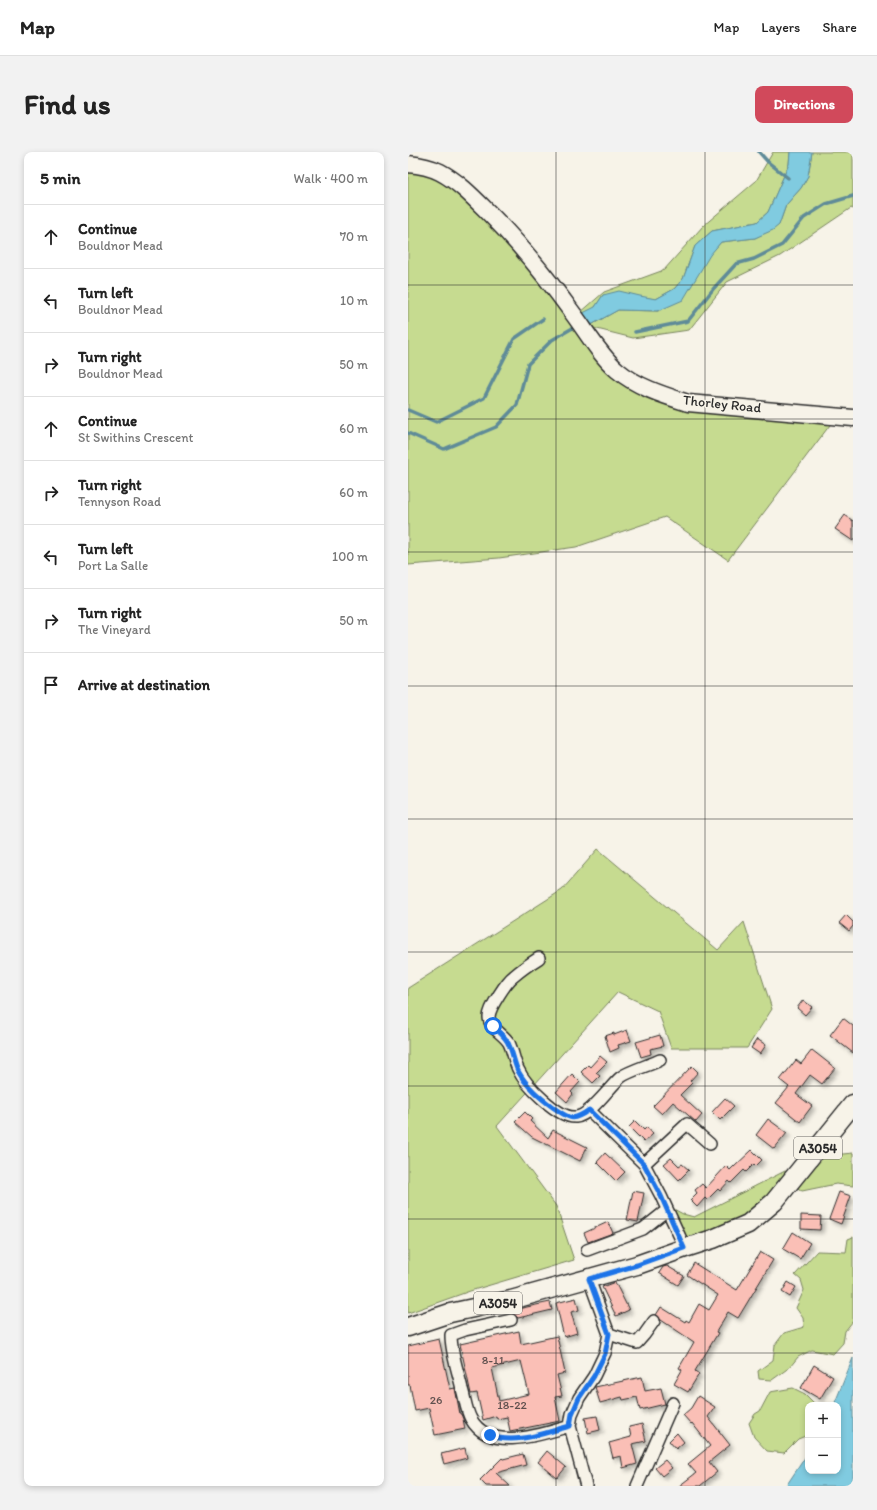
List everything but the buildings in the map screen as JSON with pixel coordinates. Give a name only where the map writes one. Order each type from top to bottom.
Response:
[{"type":"main road","name":"Thorley Road","points":[[408,164],[430,168],[441,173],[471,194],[515,239],[570,309],[603,355],[616,369],[631,380],[663,395],[688,403],[853,418]]},
{"type":"main road","name":"A3054","points":[[408,1327],[450,1313],[511,1300],[637,1265],[713,1239],[748,1224],[774,1202],[853,1104]]},
{"type":"street","points":[[539,958],[513,976],[491,1010],[489,1017],[490,1022],[509,1044],[517,1069],[527,1084],[538,1096],[569,1118],[578,1117],[589,1110],[621,1076],[660,1060]]},
{"type":"street","points":[[589,1110],[644,1164],[684,1248]]},
{"type":"street","points":[[644,1164],[687,1124],[710,1144]]},
{"type":"street","points":[[587,1250],[643,1229],[667,1210]]},
{"type":"street","points":[[586,1486],[570,1426],[572,1414],[579,1398],[594,1376],[605,1354],[609,1334],[589,1279]]},
{"type":"street","points":[[511,1320],[465,1330],[451,1335],[451,1347],[470,1419],[481,1431],[494,1437],[513,1439],[570,1426]]},
{"type":"street","points":[[609,1334],[637,1343],[654,1321]]},
{"type":"street","points":[[637,1486],[673,1403]]},
{"type":"green space","points":[[773,152],[790,152],[789,164],[768,212],[757,222],[712,231],[695,246],[683,279],[674,289],[656,299],[603,295],[595,307],[591,325],[618,310],[658,311],[721,242],[755,238],[779,225],[786,205],[801,188],[808,176],[812,152],[853,152],[853,209],[851,208],[780,256],[727,282],[689,330],[633,338],[589,327],[580,313],[604,292],[664,270],[703,226],[756,181]]},
{"type":"green space","points":[[408,169],[446,182],[510,241],[627,385],[833,421],[728,560],[665,517],[576,547],[499,558],[408,565]]},
{"type":"green space","points":[[598,849],[718,950],[744,922],[772,1009],[747,1048],[671,1048],[658,1011],[618,992],[497,1126],[556,1206],[574,1260],[470,1291],[408,1313],[408,988],[562,890]]},
{"type":"green space","points":[[824,1152],[843,1154],[853,1153],[853,1186],[836,1184],[802,1191],[795,1186]]},
{"type":"green space","points":[[785,1171],[796,1175],[774,1202],[685,1248],[666,1205],[683,1214],[694,1217]]},
{"type":"green space","points":[[853,1237],[853,1321],[845,1331],[843,1343],[833,1354],[812,1350],[798,1357],[790,1367],[772,1380],[759,1379],[758,1371],[773,1360],[775,1345],[784,1333],[804,1327],[803,1318],[796,1308],[804,1290],[801,1280],[795,1275],[817,1251],[846,1252],[848,1239]]},
{"type":"green space","points":[[793,1388],[805,1394],[813,1402],[805,1402],[805,1436],[798,1439],[784,1453],[767,1451],[754,1437],[749,1423],[755,1414],[760,1411],[770,1392]]},
{"type":"water","points":[[790,152],[812,152],[808,176],[801,188],[786,205],[779,225],[773,230],[755,238],[721,242],[710,255],[683,300],[658,311],[618,310],[591,325],[583,313],[595,307],[603,295],[619,291],[656,299],[674,289],[683,279],[695,246],[712,231],[757,222],[768,212],[789,164]]},
{"type":"water","points":[[853,1358],[853,1486],[786,1486],[805,1458],[805,1474],[841,1474],[841,1402],[835,1402]]},
{"type":"waterway","points":[[759,152],[768,162],[788,178]]},
{"type":"waterway","points":[[635,332],[688,321],[714,288],[736,264],[754,259],[782,245],[804,218],[826,204],[853,196]]},
{"type":"waterway","points":[[408,410],[436,422],[484,398],[514,339],[543,319]]},
{"type":"waterway","points":[[408,433],[444,449],[496,427],[517,405],[528,364],[552,340],[576,326]]},
{"type":"route","points":[[490,1435],[494,1437],[513,1439],[570,1426],[572,1414],[579,1398],[594,1376],[605,1354],[609,1334],[589,1279],[637,1265],[684,1248],[661,1196],[644,1164],[589,1110],[578,1117],[569,1118],[538,1096],[527,1084],[517,1069],[509,1044],[505,1037],[493,1026]]}]
